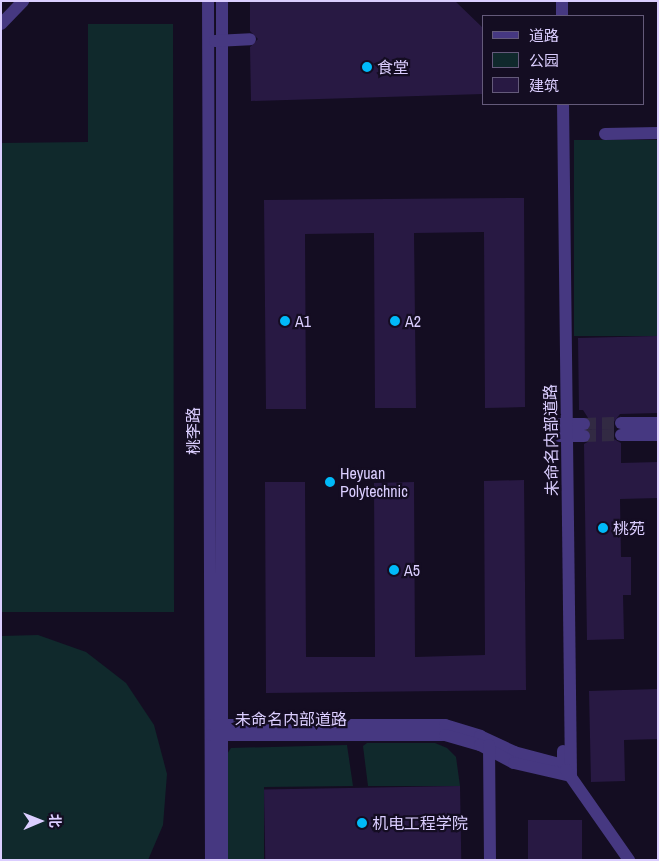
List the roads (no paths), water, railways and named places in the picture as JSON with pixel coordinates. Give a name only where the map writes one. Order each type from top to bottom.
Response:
[{"type":"street","points":[[1,11],[10,1]]},
{"type":"street","points":[[1,24],[23,1]]},
{"type":"street","name":"桃李路","points":[[208,1],[216,730],[222,860]]},
{"type":"street","name":"桃李路","points":[[211,860],[216,730],[222,1]]},
{"type":"street","points":[[554,1],[554,15]]},
{"type":"street","points":[[562,1],[562,15]]},
{"type":"street","points":[[208,41],[250,39]]},
{"type":"street","name":"未命名内部道路","points":[[489,745],[514,763],[571,776],[556,105]]},
{"type":"street","name":"未命名内部道路","points":[[216,730],[445,736],[489,745],[563,765],[563,105]]},
{"type":"street","points":[[605,134],[658,133]]},
{"type":"street","points":[[658,423],[621,429],[658,435]]},
{"type":"street","points":[[563,430],[584,430]]},
{"type":"street","points":[[489,745],[490,860]]},
{"type":"street","points":[[563,765],[629,860]]},
{"type":"tunnel","points":[[584,424],[621,423]]},
{"type":"tunnel","points":[[584,436],[621,435]]},
{"type":"place","name":"食堂","points":[[367,67]]},
{"type":"place","name":"A1","points":[[285,321]]},
{"type":"place","name":"A2","points":[[395,321]]},
{"type":"place","name":"Heyuan Polytechnic","points":[[330,482]]},
{"type":"place","name":"桃苑","points":[[603,528]]},
{"type":"place","name":"A5","points":[[394,570]]},
{"type":"place","name":"机电工程学院","points":[[362,823]]}]
